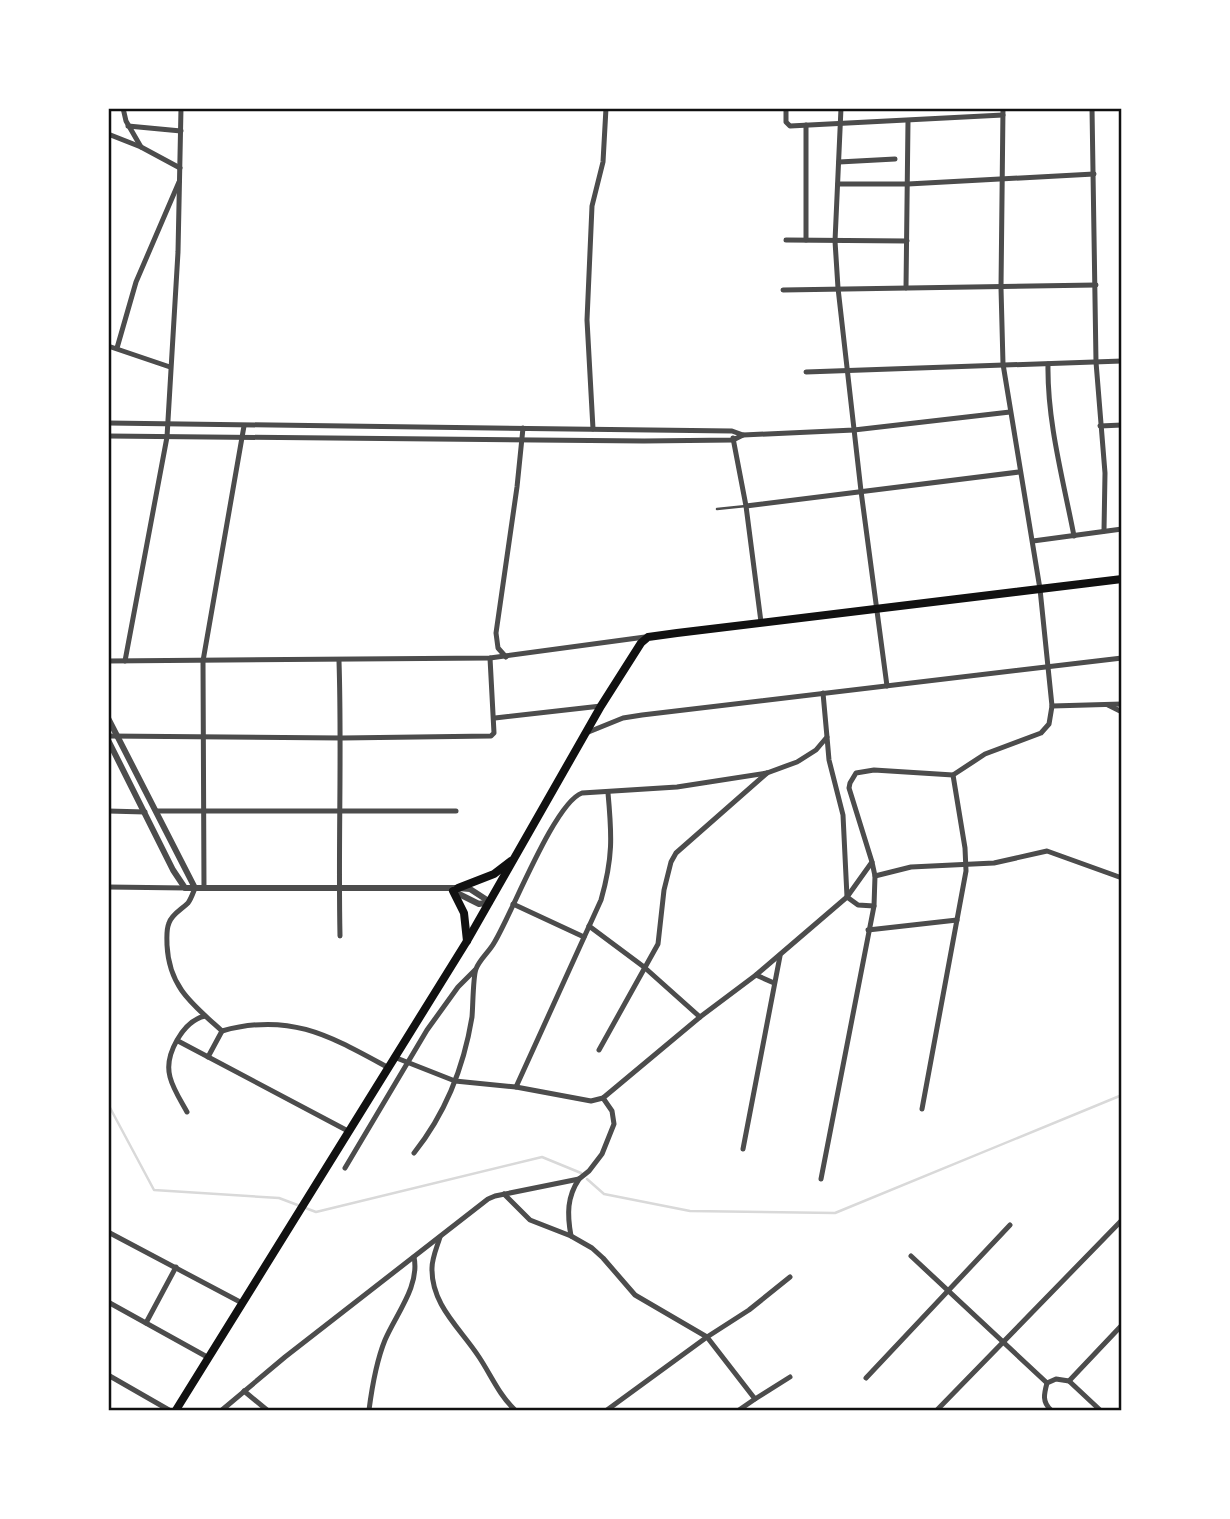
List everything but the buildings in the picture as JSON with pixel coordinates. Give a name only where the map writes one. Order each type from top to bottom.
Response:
[{"type":"main road","points":[[176,1410],[467,941],[635,649],[648,637],[1122,579]]},
{"type":"main road","points":[[467,941],[464,914],[453,889],[494,874],[514,860]]},
{"type":"street","points":[[123,108],[128,126],[141,147]]},
{"type":"street","points":[[125,661],[167,437],[176,299],[181,108]]},
{"type":"street","points":[[593,429],[587,320],[592,206],[603,162],[606,108]]},
{"type":"street","points":[[786,108],[786,122],[790,126],[908,121],[1003,112],[1003,364],[1040,589],[1052,706],[1049,724],[1038,734],[985,754],[953,775],[874,770],[863,771],[853,777],[850,783],[851,795],[875,876],[874,906],[821,1180]]},
{"type":"street","points":[[841,108],[835,242],[838,288],[887,686]]},
{"type":"street","points":[[1092,108],[1096,362],[1105,473],[1104,531]]},
{"type":"street","points":[[906,288],[908,121]]},
{"type":"street","points":[[806,125],[806,240]]},
{"type":"street","points":[[128,126],[181,131]]},
{"type":"street","points":[[108,134],[141,147],[180,168]]},
{"type":"street","points":[[839,162],[895,159]]},
{"type":"street","points":[[838,184],[908,184],[1094,174]]},
{"type":"street","points":[[117,348],[136,282],[180,179]]},
{"type":"street","points":[[786,240],[907,241]]},
{"type":"street","points":[[783,290],[1096,285]]},
{"type":"street","points":[[108,346],[170,367]]},
{"type":"street","points":[[806,372],[1122,361]]},
{"type":"street","points":[[1048,363],[1055,442],[1074,536]]},
{"type":"street","points":[[108,424],[732,431],[743,435],[854,430],[1010,412]]},
{"type":"street","points":[[1100,426],[1122,425]]},
{"type":"street","points":[[204,888],[203,661],[244,426]]},
{"type":"street","points":[[506,657],[498,648],[496,633],[523,428]]},
{"type":"street","points":[[732,431],[746,506],[761,622]]},
{"type":"street","points":[[108,436],[733,440],[743,435]]},
{"type":"street","points":[[746,506],[1020,472]]},
{"type":"street","points":[[1033,541],[1122,529]]},
{"type":"street","points":[[108,661],[490,658],[648,637]]},
{"type":"street","points":[[586,733],[623,718],[642,715],[1122,657]]},
{"type":"street","points":[[186,888],[175,874],[108,738],[203,735],[342,738],[491,736],[494,733],[495,719],[490,658]]},
{"type":"street","points":[[339,661],[342,738],[340,936]]},
{"type":"street","points":[[823,693],[829,760],[844,815],[847,897]]},
{"type":"street","points":[[1105,704],[1122,712]]},
{"type":"street","points":[[1052,706],[1122,704]]},
{"type":"street","points":[[495,719],[601,706]]},
{"type":"street","points":[[108,718],[194,891]]},
{"type":"street","points":[[345,1168],[445,1004],[495,943],[540,852],[570,800],[582,793],[677,787],[767,773],[797,762],[816,750],[827,737]]},
{"type":"street","points":[[599,1049],[660,939],[660,906],[668,871],[676,853],[767,773]]},
{"type":"street","points":[[922,1109],[965,864],[953,775]]},
{"type":"street","points":[[516,1087],[601,900],[612,849],[608,793]]},
{"type":"street","points":[[108,811],[145,811]]},
{"type":"street","points":[[156,811],[456,811]]},
{"type":"street","points":[[875,876],[911,867],[994,863],[1047,851],[1122,878]]},
{"type":"street","points":[[394,1056],[455,1081],[516,1087],[591,1101],[603,1098],[701,1017],[757,975],[847,897],[872,862]]},
{"type":"street","points":[[108,887],[186,888],[194,891],[204,888],[339,887],[470,889],[490,902]]},
{"type":"street","points":[[194,891],[168,924],[170,970],[181,991],[222,1031]]},
{"type":"street","points":[[847,897],[858,905],[874,906]]},
{"type":"street","points":[[513,904],[584,937]]},
{"type":"street","points":[[868,930],[957,920]]},
{"type":"street","points":[[589,926],[644,967],[701,1017]]},
{"type":"street","points":[[743,1149],[780,955]]},
{"type":"street","points":[[414,1153],[435,1124],[455,1081],[471,1020],[475,970]]},
{"type":"street","points":[[757,975],[774,983]]},
{"type":"street","points":[[187,1112],[169,1075],[168,1066],[178,1041],[190,1022],[205,1016]]},
{"type":"street","points":[[222,1031],[256,1024],[304,1028],[335,1038],[387,1067]]},
{"type":"street","points":[[208,1057],[222,1031]]},
{"type":"street","points":[[178,1041],[348,1131]]},
{"type":"street","points":[[571,1236],[568,1209],[573,1189],[597,1161],[611,1137],[614,1117],[603,1098]]},
{"type":"street","points":[[222,1410],[488,1199],[579,1179]]},
{"type":"street","points":[[504,1194],[530,1220],[571,1236],[603,1258],[635,1295],[707,1337],[755,1398]]},
{"type":"street","points":[[937,1410],[1122,1220]]},
{"type":"street","points":[[866,1378],[1010,1226]]},
{"type":"street","points":[[108,1232],[242,1303]]},
{"type":"street","points":[[440,1236],[431,1266],[437,1295],[446,1313],[480,1358],[502,1396],[515,1410]]},
{"type":"street","points":[[911,1256],[1047,1383]]},
{"type":"street","points":[[369,1410],[377,1365],[385,1340],[415,1275],[414,1257]]},
{"type":"street","points":[[146,1323],[176,1267]]},
{"type":"street","points":[[607,1410],[748,1310],[790,1276]]},
{"type":"street","points":[[108,1302],[209,1358]]},
{"type":"street","points":[[1069,1381],[1122,1325]]},
{"type":"street","points":[[108,1375],[169,1410]]},
{"type":"street","points":[[739,1410],[790,1377]]},
{"type":"street","points":[[1047,1383],[1056,1379],[1069,1381],[1101,1410]]},
{"type":"street","points":[[1047,1383],[1043,1408],[1051,1410]]},
{"type":"street","points":[[244,1391],[267,1410]]},
{"type":"lane","points":[[717,509],[746,506]]},
{"type":"waterway","points":[[587,1179],[604,1194],[690,1211],[835,1213],[1122,1095]]},
{"type":"waterway","points":[[108,1104],[154,1190],[279,1198],[316,1212],[542,1157],[581,1173]]}]
